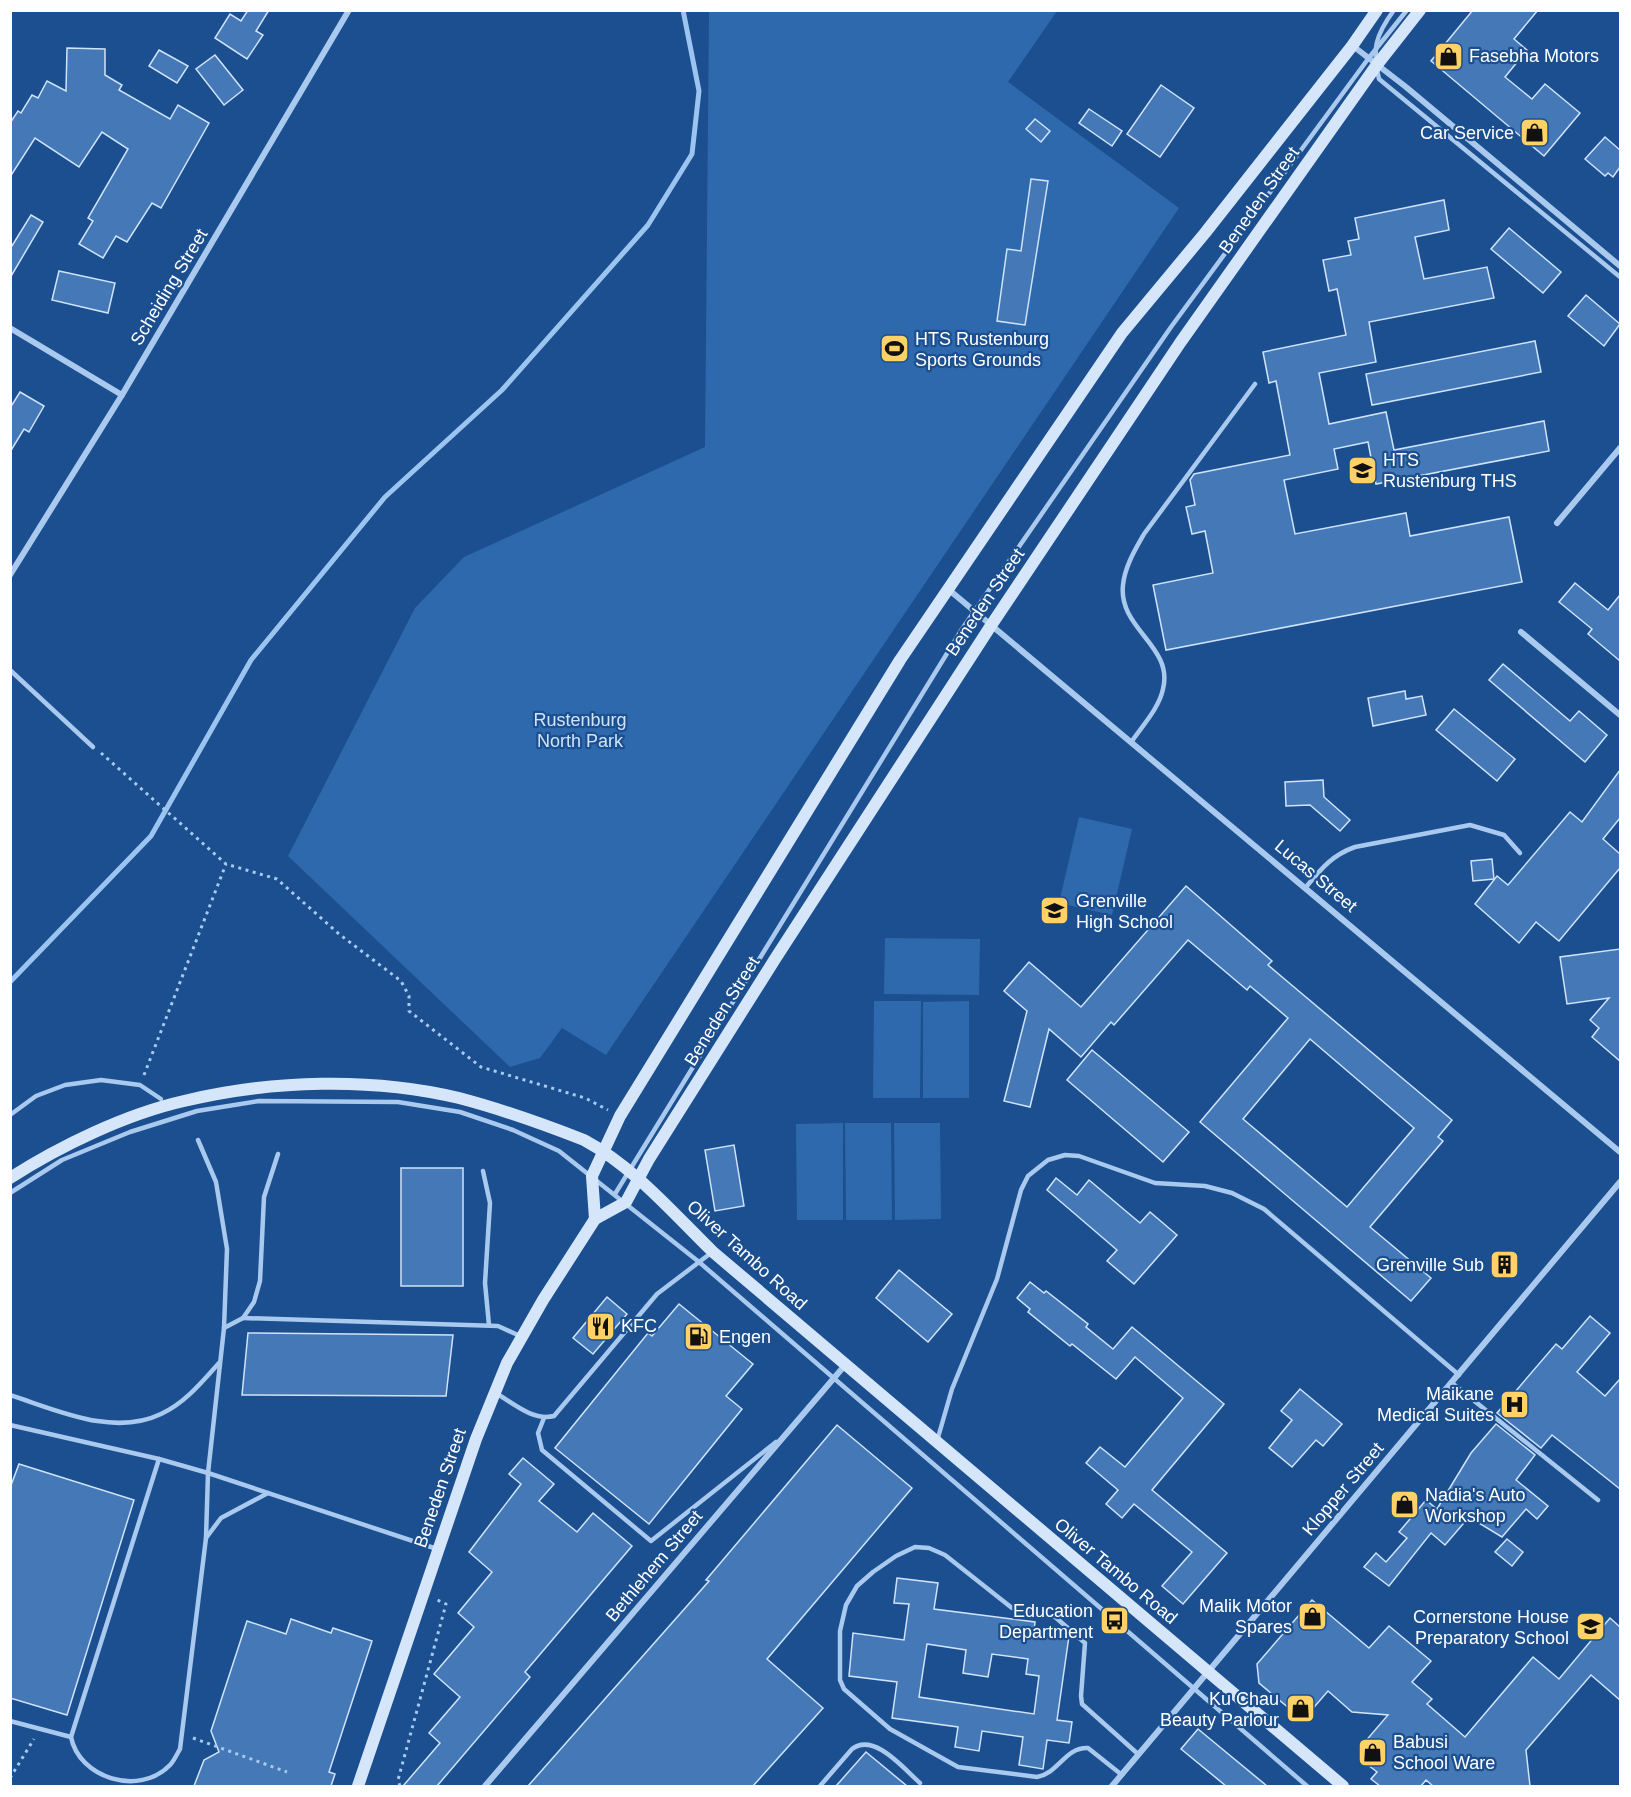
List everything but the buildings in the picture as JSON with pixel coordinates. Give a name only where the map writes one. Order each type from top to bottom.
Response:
[{"type":"main road","name":"Beneden Street","points":[[595,1219],[592,1176],[602,1150],[620,1116],[888,679],[1122,333],[1352,46],[1377,10]]},
{"type":"main road","name":"Beneden Street","points":[[358,1786],[494,1392],[522,1337],[595,1219],[626,1202],[634,1175],[918,735],[1180,343],[1372,62],[1420,10]]},
{"type":"main road","name":"Oliver Tambo Road","points":[[10,1178],[44,1156],[125,1121],[183,1101],[255,1088],[329,1085],[401,1088],[458,1098],[562,1131],[602,1150],[634,1175],[713,1252],[1343,1786]]},
{"type":"street","name":"Scheiding Street","points":[[10,576],[122,395],[349,10]]},
{"type":"street","points":[[1352,46],[1406,87],[1620,266]]},
{"type":"street","points":[[10,328],[122,395]]},
{"type":"street","points":[[1557,523],[1620,448]]},
{"type":"street","name":"Lucas Street","points":[[948,589],[1620,1152]]},
{"type":"street","points":[[1521,632],[1620,715]]},
{"type":"street","name":"Klopper Street","points":[[1112,1786],[1620,1182]]},
{"type":"street","name":"Bethlehem Street","points":[[485,1786],[846,1364]]},
{"type":"lane","points":[[615,1194],[634,1175],[655,1125],[976,611],[1171,327],[1372,62],[1381,28],[1394,10]]},
{"type":"lane","points":[[1407,10],[1374,51],[1372,62],[1379,79],[1620,277]]},
{"type":"lane","points":[[1132,741],[1160,699],[1165,676],[1162,662],[1153,646],[1138,631],[1124,605],[1123,585],[1130,560],[1144,534],[1255,384]]},
{"type":"lane","points":[[10,670],[93,747]]},
{"type":"lane","points":[[1306,887],[1326,863],[1339,853],[1355,847],[1470,825],[1504,835],[1520,853]]},
{"type":"lane","points":[[10,1115],[36,1096],[65,1085],[101,1080],[140,1085],[161,1099]]},
{"type":"lane","points":[[10,1193],[62,1160],[130,1132],[197,1111],[269,1101],[398,1101],[460,1112],[513,1130],[559,1151],[626,1202],[699,1263],[1307,1786]]},
{"type":"lane","points":[[159,1459],[71,1737],[79,1759],[89,1768],[104,1776],[137,1780],[155,1775],[169,1766],[180,1749],[206,1538],[208,1473],[224,1328],[227,1250],[216,1182],[198,1140]]},
{"type":"lane","points":[[224,1328],[243,1318],[255,1302],[260,1281],[264,1197],[278,1154]]},
{"type":"lane","points":[[937,1442],[952,1389],[997,1280],[1021,1190],[1028,1176],[1048,1160],[1065,1155],[1093,1160],[1155,1183],[1205,1186],[1223,1190],[1264,1209],[1459,1376]]},
{"type":"lane","points":[[483,1171],[490,1203],[485,1283],[489,1325]]},
{"type":"lane","points":[[494,1392],[534,1416],[544,1418],[554,1416],[657,1294],[713,1252]]},
{"type":"lane","points":[[243,1318],[489,1325],[498,1326],[522,1337]]},
{"type":"lane","points":[[10,1395],[84,1419],[123,1423],[161,1414],[193,1392],[219,1362]]},
{"type":"lane","points":[[1452,1383],[1599,1500]]},
{"type":"lane","points":[[544,1418],[538,1434],[542,1450],[651,1541],[785,1435]]},
{"type":"lane","points":[[10,1425],[159,1459],[208,1473],[438,1549]]},
{"type":"lane","points":[[206,1538],[221,1518],[268,1493]]},
{"type":"lane","points":[[1122,1774],[1088,1748],[1071,1751],[1047,1775],[1036,1777],[970,1770],[958,1767],[890,1729],[844,1689],[840,1680],[842,1617],[856,1586],[896,1556],[915,1547],[929,1548],[945,1555],[1011,1608],[1022,1612],[1054,1616],[1085,1643],[1082,1704],[1138,1754]]},
{"type":"lane","points":[[10,1721],[71,1737]]},
{"type":"lane","points":[[820,1786],[858,1744],[866,1744],[885,1753],[920,1783]]},
{"type":"path","points":[[93,747],[225,864],[277,879],[289,887],[339,934],[401,981],[409,996],[409,1011],[481,1066],[585,1098],[620,1116]]},
{"type":"path","points":[[140,1085],[225,864]]},
{"type":"path","points":[[400,1786],[398,1780],[446,1605],[423,1596]]},
{"type":"path","points":[[10,1778],[39,1729]]},
{"type":"path","points":[[183,1734],[287,1772]]},
{"type":"green space","name":"Rustenburg North Park","points":[[709,11],[1057,11],[1008,82],[1179,208],[606,1055],[562,1028],[540,1058],[510,1067],[288,856],[415,608],[464,557],[705,447]]},
{"type":"green space","points":[[1079,817],[1132,829],[1112,915],[1059,903]]},
{"type":"green space","points":[[885,938],[980,939],[979,995],[884,994]]},
{"type":"green space","points":[[874,1001],[921,1001],[920,1098],[873,1098]]},
{"type":"green space","points":[[969,1001],[969,1098],[923,1098],[923,1002]]},
{"type":"green space","points":[[843,1123],[843,1220],[797,1220],[796,1124]]},
{"type":"green space","points":[[845,1123],[891,1123],[892,1220],[846,1220]]},
{"type":"green space","points":[[894,1123],[940,1123],[941,1219],[895,1220]]},
{"type":"waterway","points":[[10,982],[151,836],[251,660],[385,497],[502,390],[648,225],[692,154],[699,91],[683,10]]},
{"type":"place","name":"Fasebha Motors","points":[[1448,56]]},
{"type":"place","name":"Car Service","points":[[1535,133]]},
{"type":"place","name":"HTS Rustenburg Sports Grounds","points":[[894,349]]},
{"type":"place","name":"HTS Rustenburg THS","points":[[1362,470]]},
{"type":"place","name":"Grenville High School","points":[[1055,911]]},
{"type":"place","name":"Grenville Sub","points":[[1505,1265]]},
{"type":"place","name":"KFC","points":[[600,1326]]},
{"type":"place","name":"Engen","points":[[698,1337]]},
{"type":"place","name":"Maikane Medical Suites","points":[[1515,1404]]},
{"type":"place","name":"Nadia's Auto Workshop","points":[[1404,1505]]},
{"type":"place","name":"Malik Motor Spares","points":[[1313,1616]]},
{"type":"place","name":"Education Department","points":[[1114,1621]]},
{"type":"place","name":"Cornerstone House Preparatory School","points":[[1590,1627]]},
{"type":"place","name":"Ku Chau Beauty Parlour","points":[[1300,1709]]},
{"type":"place","name":"Babusi School Ware","points":[[1372,1752]]}]
